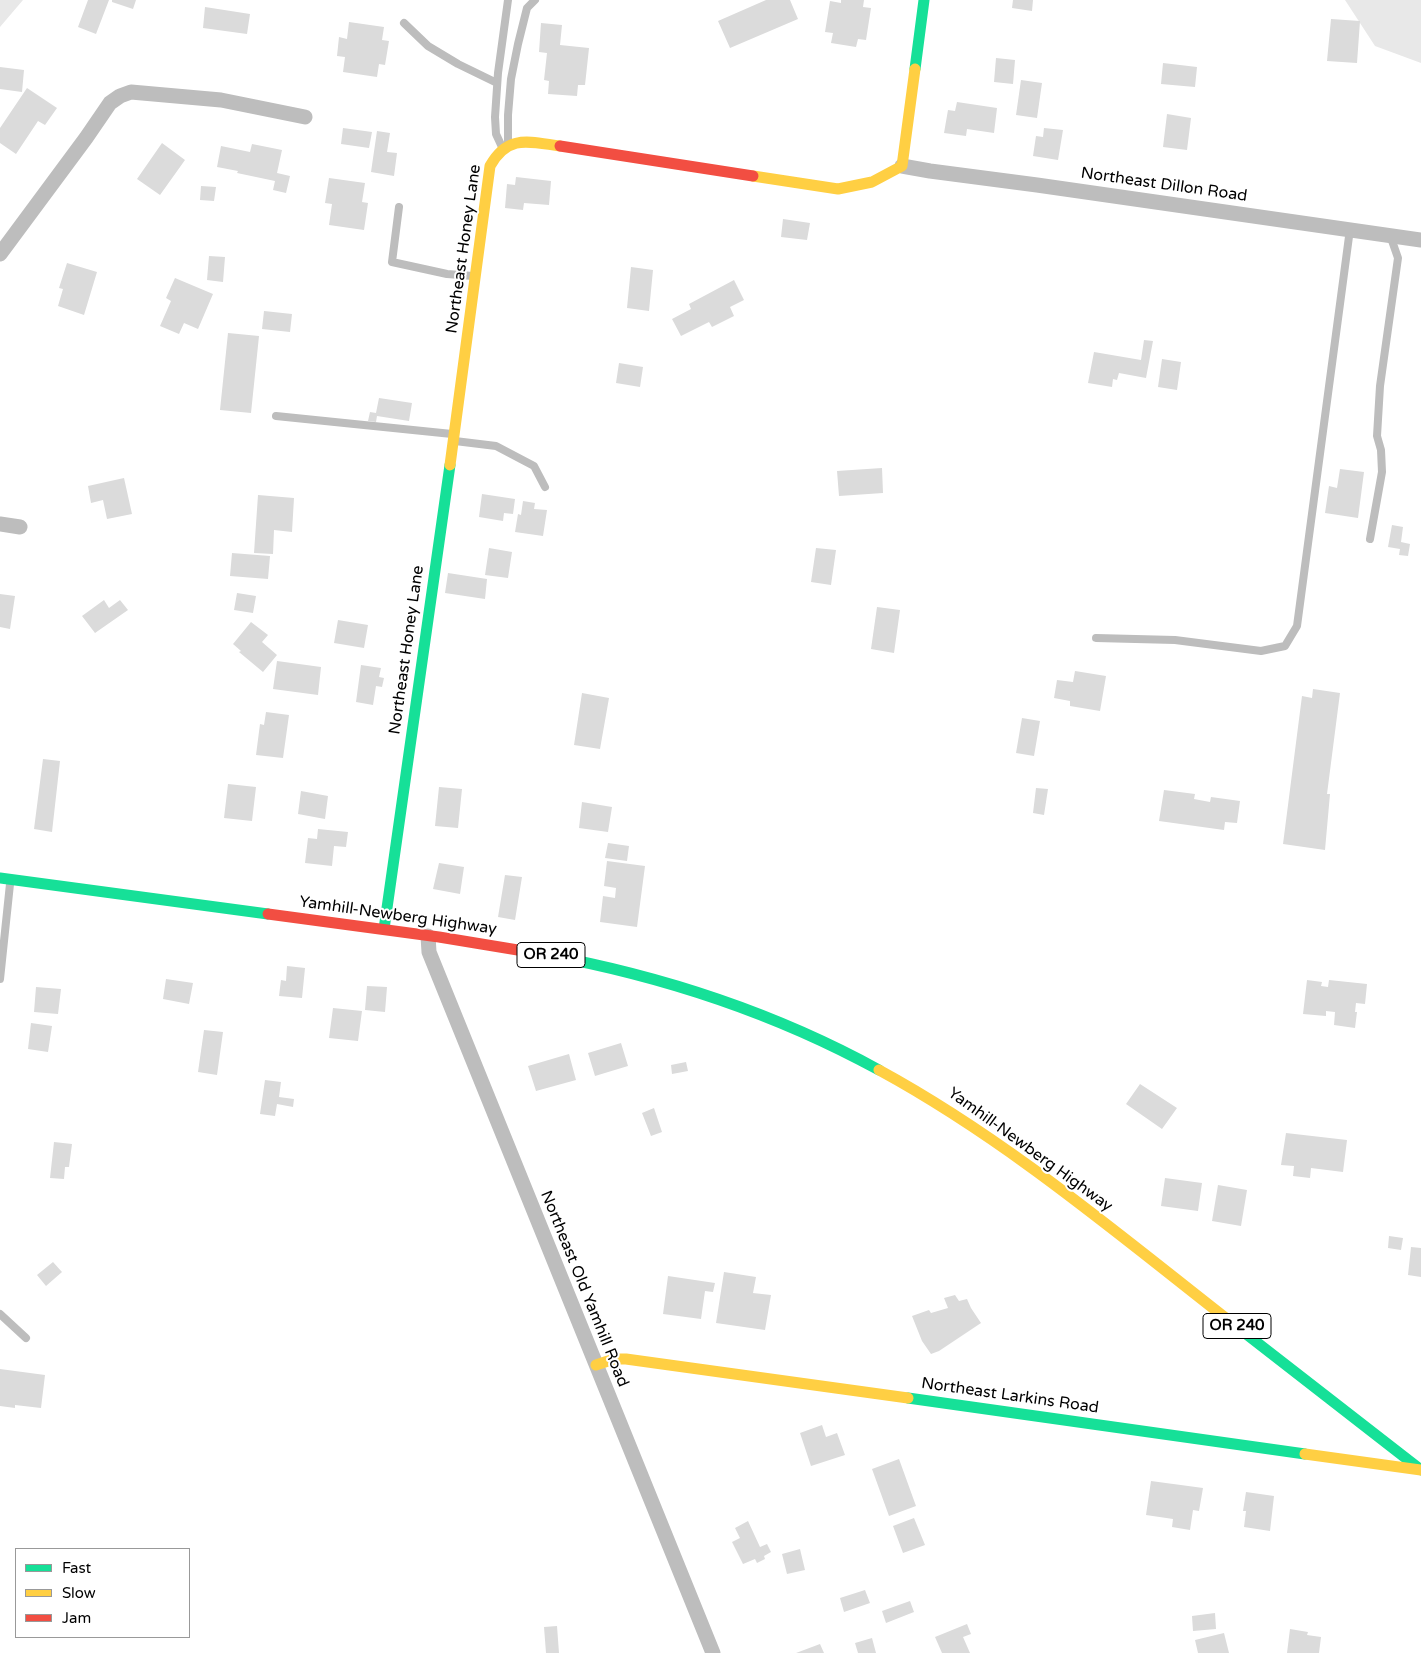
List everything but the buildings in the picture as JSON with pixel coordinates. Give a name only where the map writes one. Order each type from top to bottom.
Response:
[{"type":"street","points":[[505,147],[512,142],[532,142],[838,189],[860,187],[880,180],[902,166],[924,0]]},
{"type":"street","points":[[0,254],[110,103],[120,96],[131,92],[221,100],[305,117]]},
{"type":"street","name":"Northeast Honey Lane","points":[[384,929],[454,437],[490,166],[497,153],[505,147]]},
{"type":"street","name":"Northeast Dillon Road","points":[[902,166],[1421,240]]},
{"type":"street","points":[[0,524],[20,527]]},
{"type":"street","name":"Yamhill-Newberg Highway","points":[[5,878],[384,929],[551,955],[664,983],[748,1010],[863,1060],[953,1112],[1053,1182],[1421,1470]]},
{"type":"street","name":"Northeast Old Yamhill Road","points":[[428,936],[429,952],[713,1653]]},
{"type":"street","name":"Northeast Larkins Road","points":[[596,1365],[614,1359],[626,1359],[1421,1470]]},
{"type":"lane","points":[[505,147],[496,134],[494,117],[508,0]]},
{"type":"lane","points":[[505,147],[518,44],[527,8],[535,0]]},
{"type":"lane","points":[[404,23],[428,46],[458,64],[497,83]]},
{"type":"lane","points":[[399,207],[392,262],[447,274],[475,277]]},
{"type":"lane","points":[[1096,638],[1175,640],[1261,651],[1285,646],[1297,626],[1350,230]]},
{"type":"lane","points":[[1370,539],[1382,472],[1378,436],[1380,386],[1398,258],[1390,235]]},
{"type":"lane","points":[[276,416],[454,437],[496,446],[534,466],[545,488]]},
{"type":"lane","points":[[0,979],[5,878]]},
{"type":"lane","points":[[0,1314],[26,1338]]},
{"type":"shaded area","points":[[0,0],[23,0],[0,27]]},
{"type":"shaded area","points":[[1345,0],[1421,0],[1421,63],[1375,46]]},
{"type":"traffic: fast","points":[[915,69],[924,0]]},
{"type":"traffic: fast","points":[[384,929],[450,465]]},
{"type":"traffic: fast","points":[[0,878],[268,914]]},
{"type":"traffic: fast","points":[[542,954],[629,973],[715,998],[799,1031],[879,1070]]},
{"type":"traffic: fast","points":[[1232,1323],[1421,1470]]},
{"type":"traffic: fast","points":[[908,1398],[1305,1454]]},
{"type":"traffic: slow","points":[[753,176],[838,189],[872,182],[902,166],[915,69]]},
{"type":"traffic: slow","points":[[450,465],[490,166],[504,149],[520,142],[560,146]]},
{"type":"traffic: slow","points":[[879,1070],[972,1126],[1016,1157],[1104,1222],[1232,1323]]},
{"type":"traffic: slow","points":[[596,1365],[614,1359],[626,1359],[908,1398]]},
{"type":"traffic: slow","points":[[1305,1454],[1421,1470]]},
{"type":"traffic: jam","points":[[560,146],[753,176]]},
{"type":"traffic: jam","points":[[268,914],[439,937],[542,954]]}]
